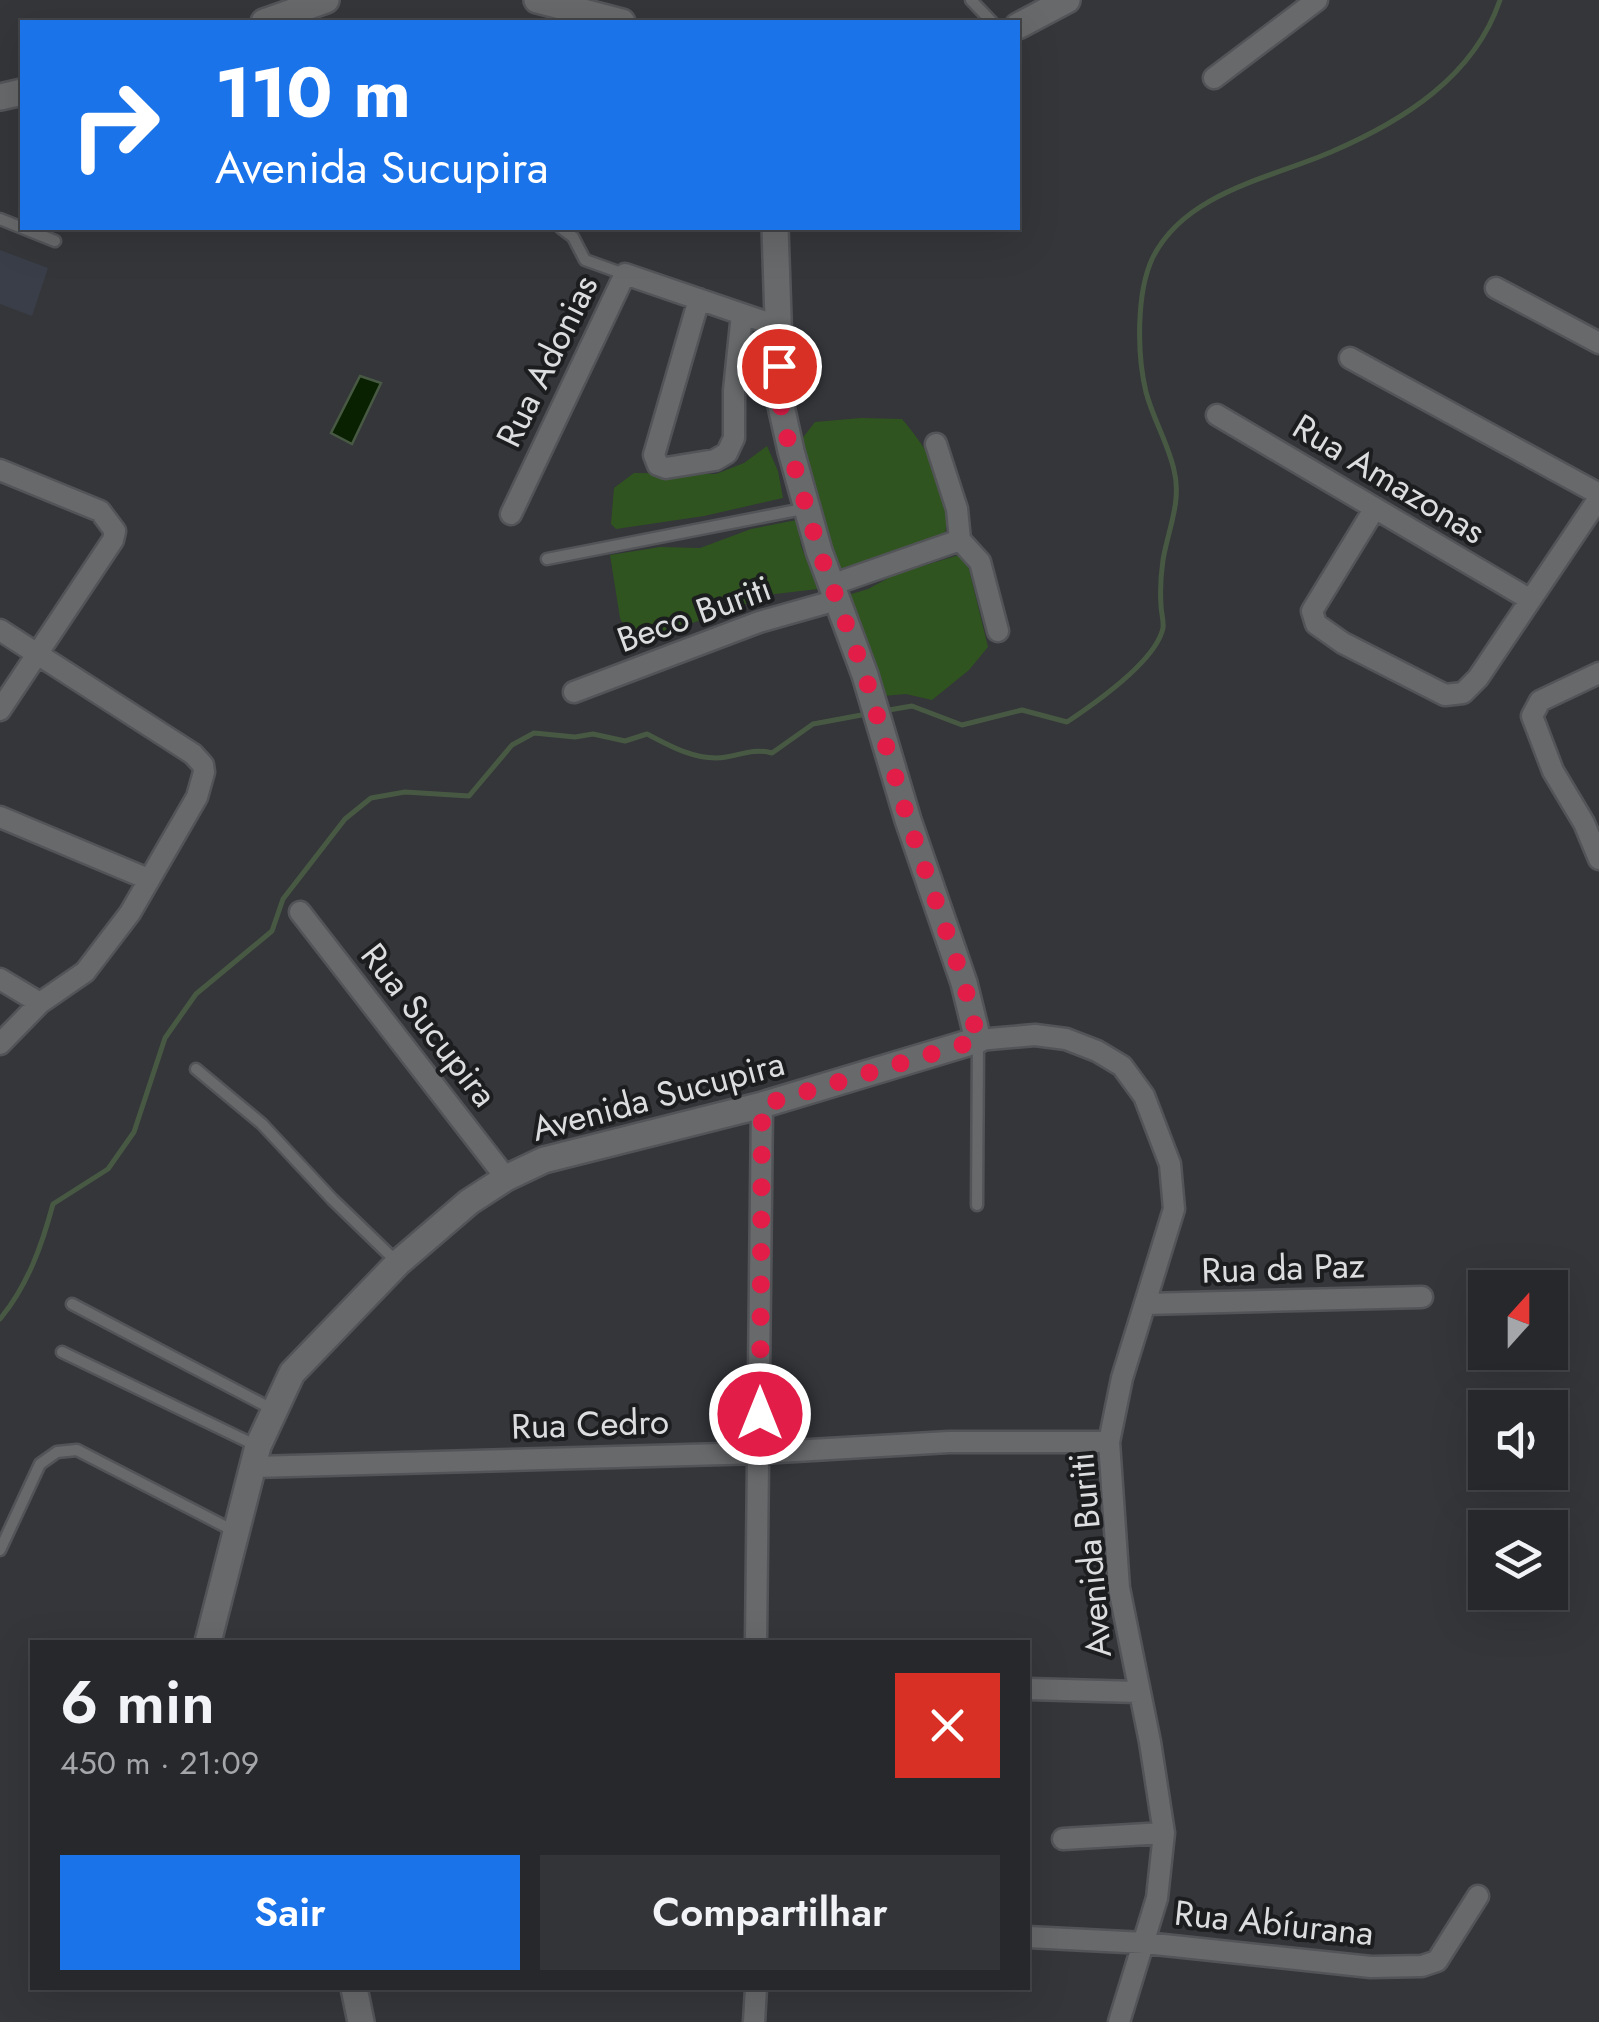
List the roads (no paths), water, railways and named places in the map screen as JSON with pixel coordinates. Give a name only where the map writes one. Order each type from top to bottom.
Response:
[{"type":"street","points":[[270,20],[326,0]]},
{"type":"street","points":[[537,0],[614,20]]},
{"type":"street","points":[[1020,25],[1067,0]]},
{"type":"street","points":[[1214,78],[1317,0]]},
{"type":"street","points":[[776,230],[781,406],[790,451],[964,983],[978,1040]]},
{"type":"street","name":"Rua Adonias","points":[[510,514],[625,274],[777,326]]},
{"type":"street","points":[[1496,288],[1599,343]]},
{"type":"street","points":[[699,300],[654,456],[654,461],[666,468],[715,460],[727,454],[734,438],[734,390],[742,314]]},
{"type":"street","points":[[1350,358],[1597,506],[1529,599],[1478,678],[1463,693],[1445,695],[1343,643],[1316,624],[1312,611],[1375,508]]},
{"type":"street","name":"Rua Amazonas","points":[[1217,415],[1529,599]]},
{"type":"street","points":[[936,444],[956,509],[960,540],[980,562],[998,631]]},
{"type":"street","points":[[0,470],[100,511],[115,531],[113,540],[0,710]]},
{"type":"street","name":"Beco Buriti","points":[[574,692],[834,593],[960,540]]},
{"type":"street","points":[[0,630],[203,765],[203,781],[130,912],[85,972],[40,1002],[0,1044]]},
{"type":"street","points":[[1599,673],[1540,701],[1532,716],[1553,770],[1584,823],[1599,859]]},
{"type":"street","points":[[0,817],[148,879]]},
{"type":"street","name":"Rua Sucupira","points":[[300,912],[506,1178]]},
{"type":"street","points":[[0,978],[40,1002]]},
{"type":"street","name":"Avenida Buriti","points":[[978,1040],[1035,1035],[1066,1038],[1122,1066],[1144,1096],[1170,1164],[1174,1209],[1122,1378],[1109,1442],[1119,1588],[1164,1834],[1157,1898],[1146,1943],[1118,2022]]},
{"type":"street","name":"Avenida Sucupira","points":[[208,1640],[255,1457],[292,1373],[398,1263],[469,1202],[506,1178],[554,1157],[762,1105],[978,1040]]},
{"type":"street","points":[[756,1640],[762,1105]]},
{"type":"street","name":"Rua da Paz","points":[[1146,1304],[1422,1297]]},
{"type":"street","name":"Rua Cedro","points":[[255,1457],[760,1453],[949,1442],[1109,1442]]},
{"type":"street","points":[[1030,1689],[1138,1692]]},
{"type":"street","points":[[1063,1839],[1164,1834]]},
{"type":"street","name":"Rua Abíurana","points":[[1030,1937],[1146,1943],[1371,1966],[1422,1966],[1437,1961],[1478,1896]]},
{"type":"street","points":[[354,1990],[361,2022]]},
{"type":"street","points":[[754,2022],[756,1990]]},
{"type":"lane","points":[[972,0],[990,20]]},
{"type":"lane","points":[[26,230],[55,242]]},
{"type":"lane","points":[[564,230],[574,237],[585,260],[625,274]]},
{"type":"lane","points":[[546,560],[809,508]]},
{"type":"lane","points":[[977,1205],[978,1040]]},
{"type":"lane","points":[[196,1068],[262,1124],[332,1200],[398,1263]]},
{"type":"lane","points":[[72,1304],[273,1410]]},
{"type":"lane","points":[[62,1352],[255,1457]]},
{"type":"lane","points":[[0,1550],[40,1464],[56,1452],[77,1450],[235,1532]]},
{"type":"waterway","points":[[883,711],[912,706],[962,725],[1022,710],[1067,722],[1122,681],[1149,654],[1163,628],[1162,571],[1176,493],[1171,460],[1149,402],[1141,360],[1141,305],[1153,257],[1168,235],[1208,202],[1358,140],[1409,111],[1454,74],[1473,52],[1500,0]]},
{"type":"waterway","points":[[0,1319],[33,1264],[53,1204],[108,1169],[134,1132],[165,1038],[196,994],[272,931],[283,899],[345,819],[371,798],[405,792],[469,796],[512,745],[534,733],[575,737],[593,734],[625,741],[647,734],[689,753],[724,758],[756,751],[772,753],[813,724],[867,714]]}]
